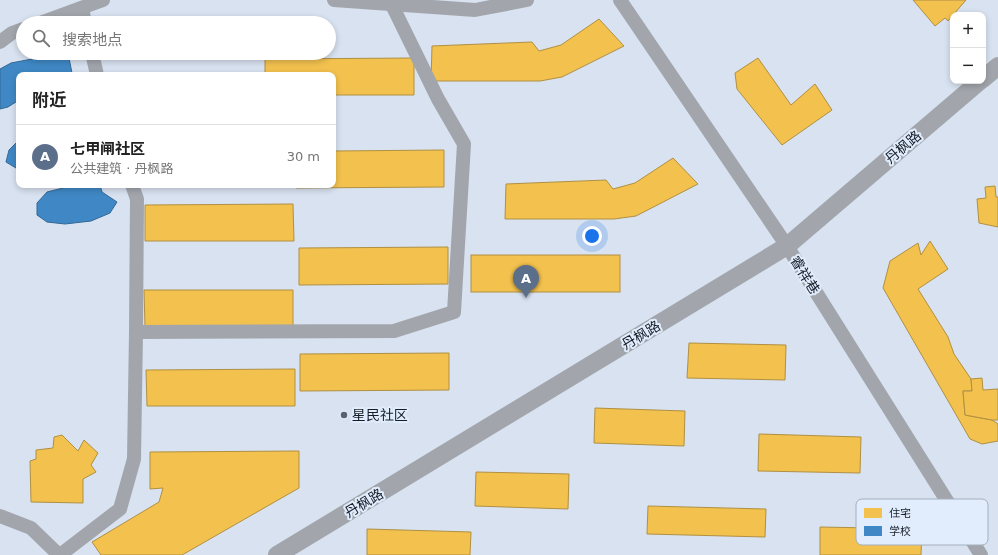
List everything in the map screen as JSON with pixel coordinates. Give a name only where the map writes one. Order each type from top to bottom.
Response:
[{"type":"street","points":[[60,16],[103,0]]},
{"type":"street","points":[[334,0],[475,10],[527,0]]},
{"type":"street","name":"睿祥巷","points":[[620,0],[787,246],[946,499]]},
{"type":"street","points":[[136,332],[394,331],[454,312],[464,144],[438,99],[392,4]]},
{"type":"street","points":[[82,8],[84,16]]},
{"type":"street","points":[[0,42],[16,32]]},
{"type":"street","points":[[94,60],[96,72]]},
{"type":"street","points":[[986,76],[998,66]]},
{"type":"street","name":"丹枫路","points":[[277,555],[787,246],[976,84]]},
{"type":"street","points":[[0,516],[31,528],[59,555],[120,509],[134,459],[137,199],[133,188]]},
{"type":"street","name":"睿祥巷","points":[[975,545],[981,555]]},
{"type":"building: 住宅","points":[[913,0],[966,0],[956,12],[950,12],[950,19],[948,21],[945,18],[935,26]]},
{"type":"building: 住宅","points":[[599,19],[624,46],[562,77],[540,81],[431,81],[432,46],[532,42],[539,51],[561,45]]},
{"type":"building: 住宅","points":[[414,58],[414,95],[336,95],[336,72],[265,72],[265,60],[336,60],[336,59]]},
{"type":"building: 住宅","points":[[758,58],[791,105],[815,84],[832,110],[782,145],[737,89],[735,73]]},
{"type":"building: 住宅","points":[[444,150],[444,187],[336,188],[336,151]]},
{"type":"building: 住宅","points":[[673,158],[698,184],[636,216],[614,219],[505,219],[506,184],[606,180],[613,189],[635,183]]},
{"type":"building: 住宅","points":[[995,186],[996,197],[998,197],[998,227],[979,223],[977,199],[986,198],[985,187]]},
{"type":"building: 住宅","points":[[293,204],[294,241],[145,241],[145,205]]},
{"type":"building: 住宅","points":[[930,241],[948,269],[918,289],[948,337],[954,354],[971,379],[972,391],[963,391],[965,415],[992,420],[998,424],[998,441],[982,444],[970,439],[883,288],[890,261],[918,243],[921,255]]},
{"type":"building: 住宅","points":[[448,247],[448,284],[299,285],[299,248]]},
{"type":"building: 住宅","points":[[471,255],[620,255],[620,292],[471,292]]},
{"type":"building: 住宅","points":[[144,290],[293,290],[293,327],[145,327]]},
{"type":"building: 住宅","points":[[689,343],[786,345],[785,380],[687,378]]},
{"type":"building: 住宅","points":[[449,353],[449,390],[300,391],[300,354]]},
{"type":"building: 住宅","points":[[295,369],[295,406],[147,406],[146,370]]},
{"type":"building: 住宅","points":[[982,378],[983,390],[998,389],[998,420],[965,415],[963,391],[972,391],[971,379]]},
{"type":"building: 住宅","points":[[595,408],[685,411],[684,446],[594,443]]},
{"type":"building: 住宅","points":[[759,434],[861,437],[860,473],[758,471]]},
{"type":"building: 住宅","points":[[62,435],[78,451],[84,440],[98,453],[91,465],[96,472],[83,479],[83,503],[31,502],[30,461],[36,459],[36,450],[53,448],[54,437]]},
{"type":"building: 住宅","points":[[299,451],[299,488],[182,555],[101,555],[92,542],[159,502],[163,488],[150,489],[150,452]]},
{"type":"building: 住宅","points":[[476,472],[569,474],[568,509],[475,506]]},
{"type":"building: 住宅","points":[[648,506],[766,509],[765,537],[647,534]]},
{"type":"building: 住宅","points":[[820,527],[856,528],[856,545],[921,545],[921,555],[820,555]]},
{"type":"building: 住宅","points":[[367,529],[471,532],[470,555],[367,555]]},
{"type":"building: 学校","points":[[27,60],[69,60],[72,72],[16,72],[16,102],[8,107],[0,109],[0,69],[11,63]]},
{"type":"building: 学校","points":[[16,143],[16,168],[6,162],[9,150]]},
{"type":"building: 学校","points":[[63,188],[101,188],[102,192],[117,202],[110,213],[91,221],[65,224],[47,222],[37,215],[37,203],[47,192]]},
{"type":"place","name":"七甲闸社区","points":[[526,298]]},
{"type":"place","name":"星民社区","points":[[344,415]]}]
